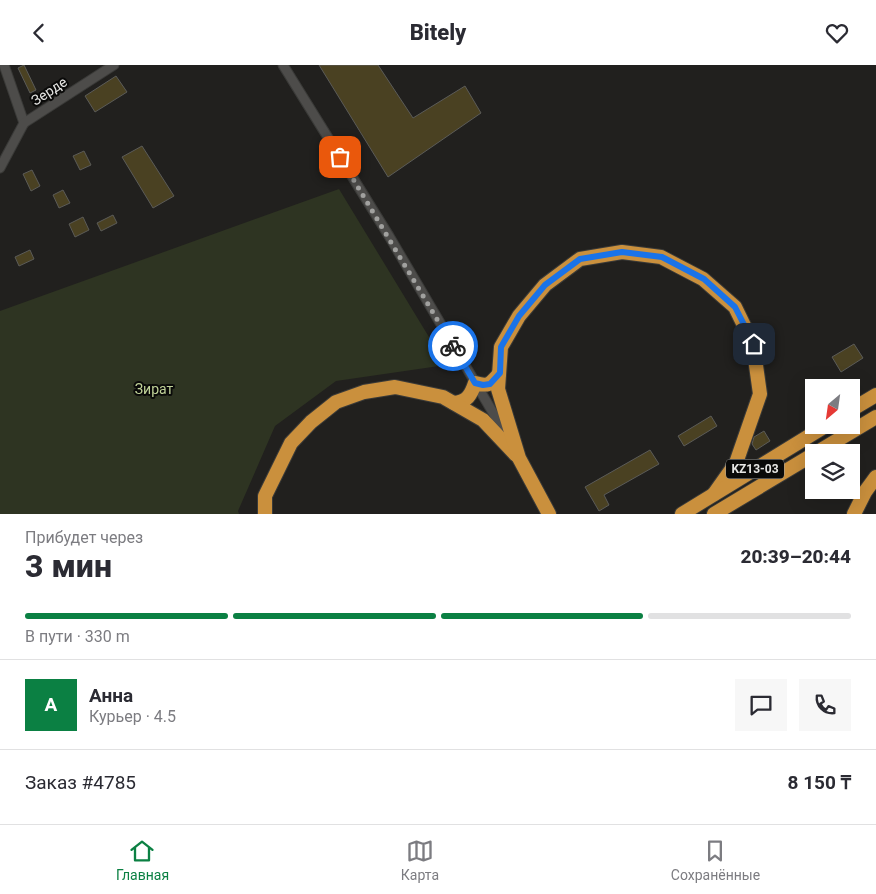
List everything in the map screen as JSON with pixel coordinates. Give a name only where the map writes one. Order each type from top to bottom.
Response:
[{"type":"highway","points":[[549,514],[519,458],[498,389],[501,347],[519,316],[545,285],[580,259],[622,252],[662,257],[704,279],[735,307],[754,344],[760,394],[736,463],[714,494]]},
{"type":"highway","points":[[454,403],[462,403],[467,399],[475,383],[490,384],[500,373]]},
{"type":"highway","points":[[265,514],[266,496],[291,443],[311,422],[336,403],[364,391],[395,387],[443,397],[483,420],[519,458]]},
{"type":"highway","points":[[860,405],[876,395]]},
{"type":"highway","name":"KZ13-03","points":[[830,444],[876,417]]},
{"type":"highway","name":"KZ13-03","points":[[682,514],[812,434]]},
{"type":"highway","name":"KZ13-03","points":[[714,514],[805,459]]},
{"type":"highway","points":[[854,514],[865,492],[876,477]]},
{"type":"street","points":[[0,168],[24,123],[4,65]]},
{"type":"street","name":"Зерде","points":[[24,123],[114,65]]},
{"type":"street","points":[[283,65],[389,236],[519,458]]},
{"type":"green space","name":"Зират","points":[[339,189],[446,365],[336,381],[275,426],[238,511],[239,514],[0,514],[0,311]]},
{"type":"building","points":[[24,65],[36,90],[30,93],[18,68]]},
{"type":"building","points":[[319,65],[378,65],[413,118],[465,86],[481,113],[388,177]]},
{"type":"building","points":[[116,76],[127,92],[95,112],[85,96]]},
{"type":"building","points":[[142,146],[174,196],[153,208],[122,157]]},
{"type":"building","points":[[84,151],[91,165],[80,170],[73,156]]},
{"type":"building","points":[[32,170],[40,186],[31,191],[23,174]]},
{"type":"building","points":[[63,190],[70,203],[59,208],[53,195]]},
{"type":"building","points":[[113,215],[117,223],[101,231],[97,223]]},
{"type":"building","points":[[83,217],[89,230],[75,237],[69,224]]},
{"type":"building","points":[[30,250],[34,259],[19,266],[15,257]]},
{"type":"building","points":[[854,344],[863,358],[841,372],[832,357]]},
{"type":"building","points":[[711,416],[717,426],[684,446],[678,436]]},
{"type":"building","points":[[764,431],[770,441],[756,450],[752,444],[754,437]]},
{"type":"building","points":[[650,450],[659,464],[604,495],[609,505],[599,511],[585,487]]},
{"type":"way so far","points":[[340,157],[389,236],[453,346]]},
{"type":"route","points":[[453,346],[475,383],[490,384],[500,373],[501,347],[519,316],[545,285],[580,259],[622,252],[662,257],[704,279],[735,307],[754,344]]}]
